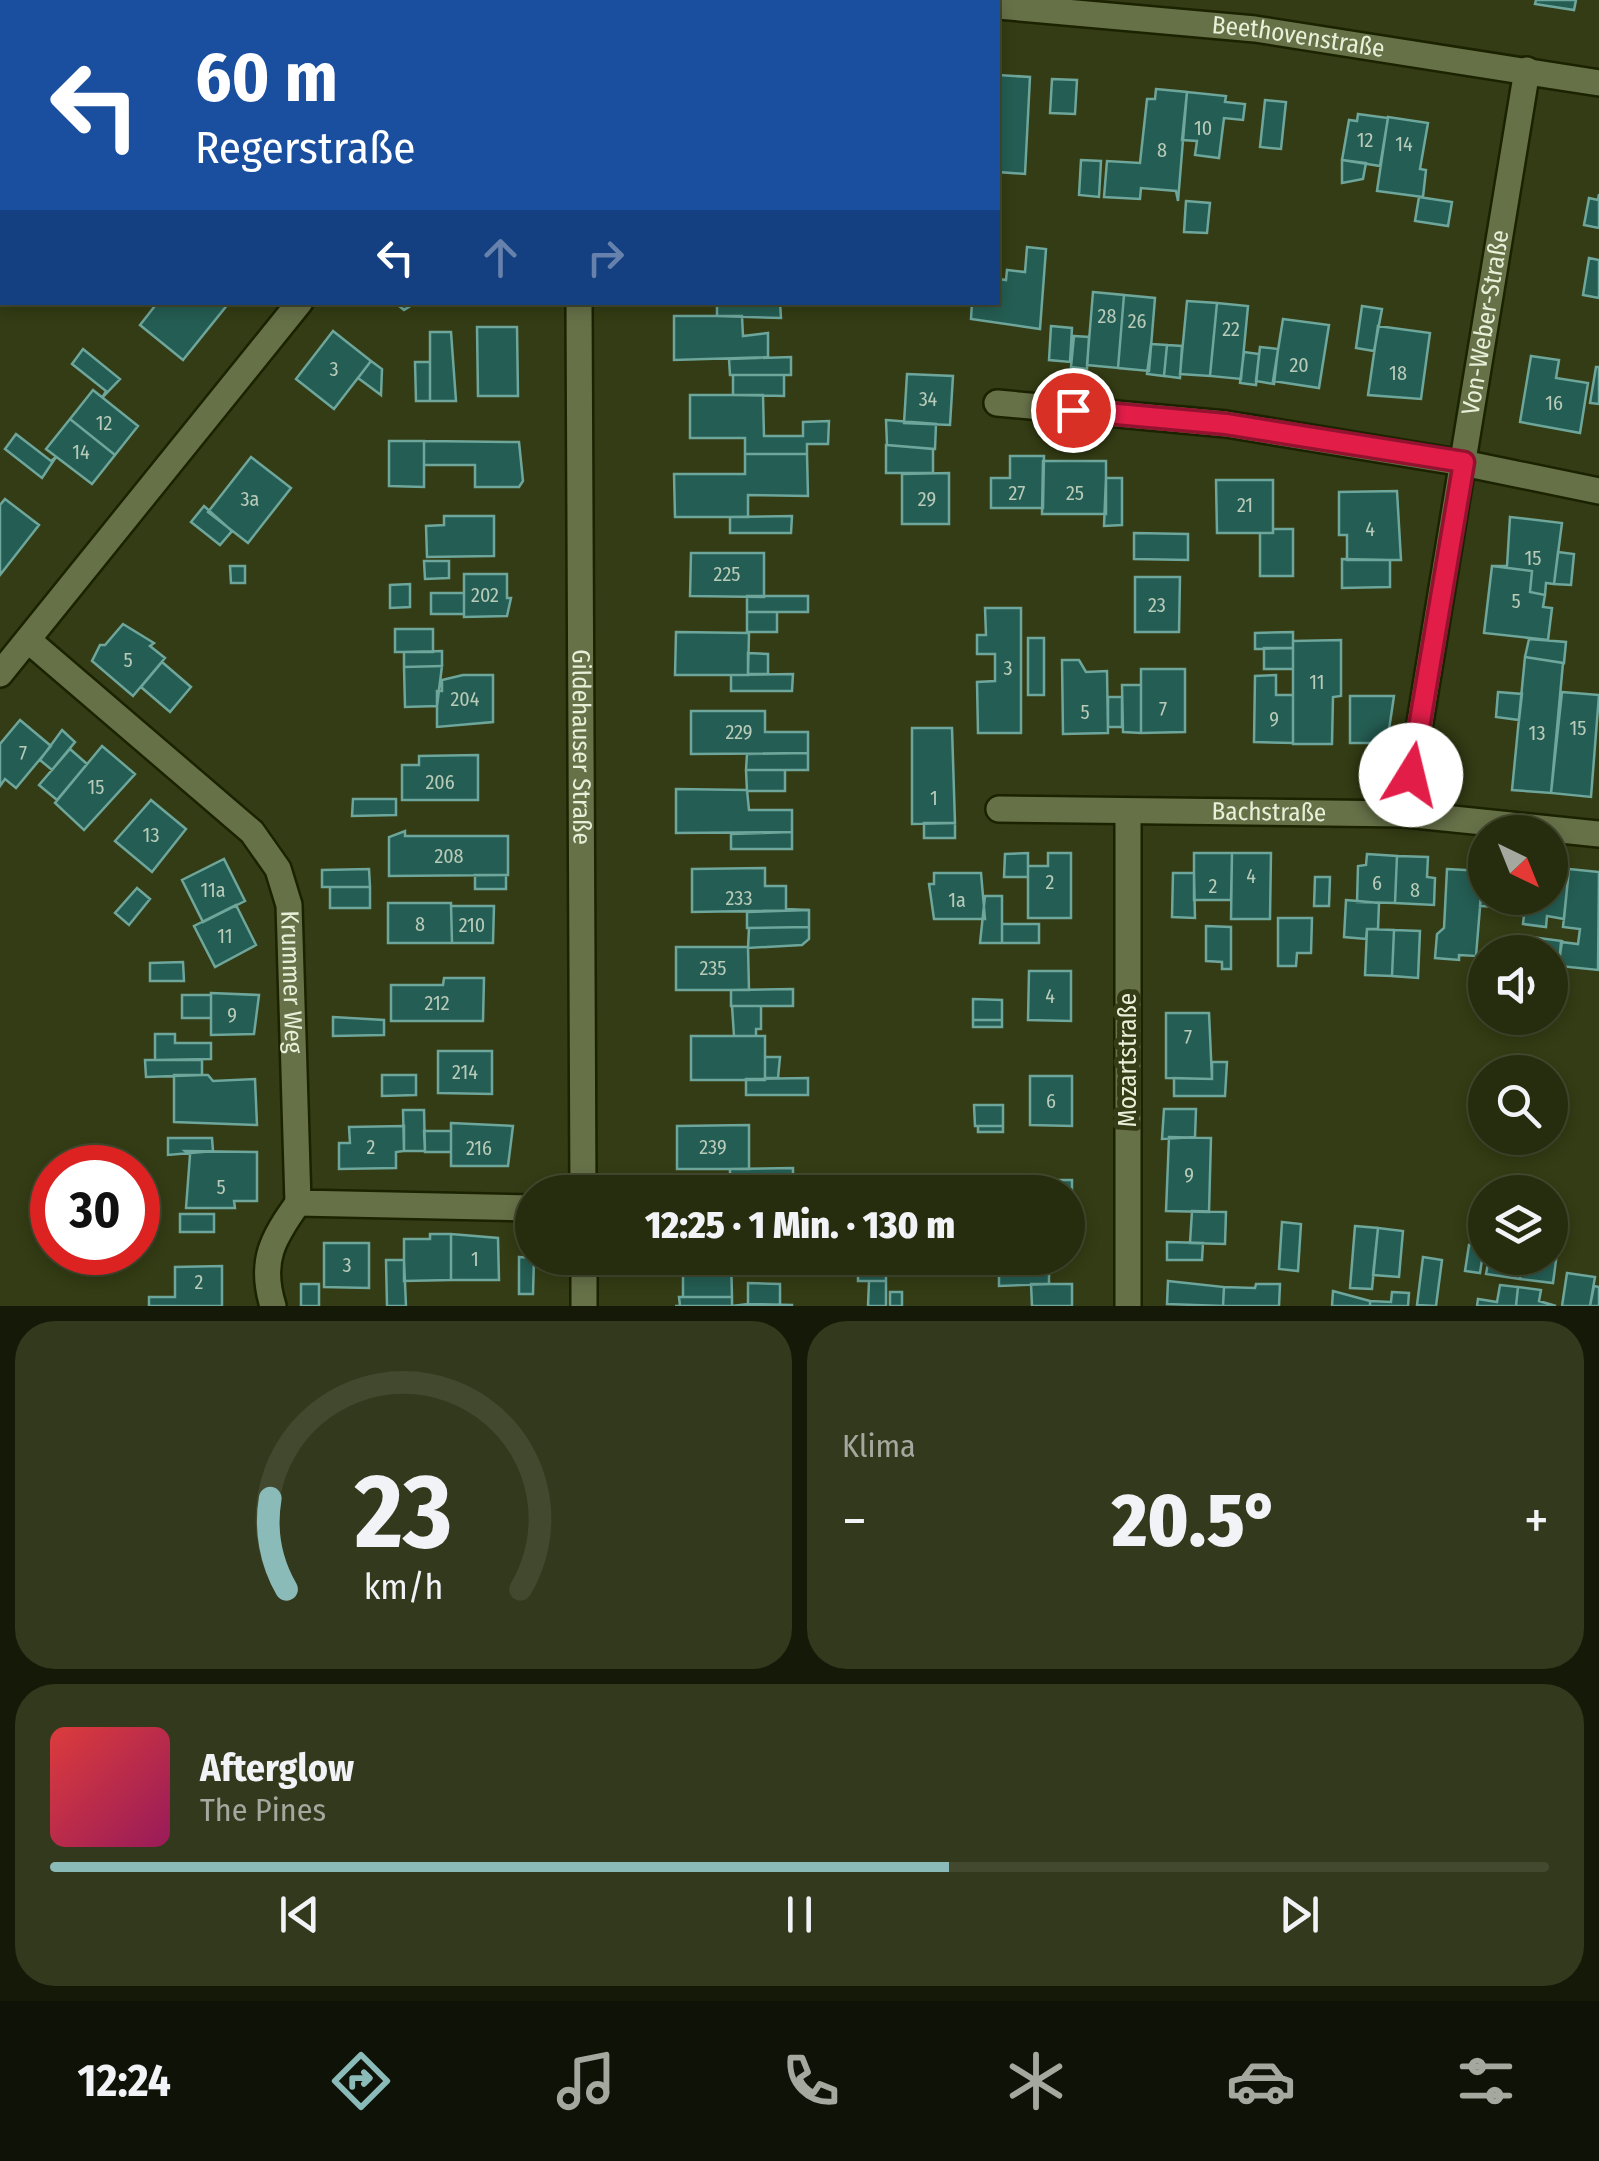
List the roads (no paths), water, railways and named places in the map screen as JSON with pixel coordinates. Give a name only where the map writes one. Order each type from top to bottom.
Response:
[{"type":"street","name":"Beethovenstraße","points":[[1000,6],[1255,29],[1599,84]]},
{"type":"street","name":"Von-Weber-Straße","points":[[1405,814],[1527,70]]},
{"type":"street","points":[[0,674],[298,305]]},
{"type":"street","name":"Gildehauser Straße","points":[[579,305],[583,1175]]},
{"type":"street","points":[[997,403],[1226,424],[1464,462],[1599,491]]},
{"type":"street","name":"Krummer Weg","points":[[28,640],[252,832],[278,869],[289,906],[293,948],[298,1202]]},
{"type":"street","name":"Bachstraße","points":[[999,810],[1405,814],[1599,834]]},
{"type":"street","name":"Mozartstraße","points":[[1128,814],[1128,1306]]},
{"type":"street","points":[[273,1306],[268,1292],[270,1242],[298,1202],[515,1208]]},
{"type":"street","points":[[584,1275],[584,1306]]}]
